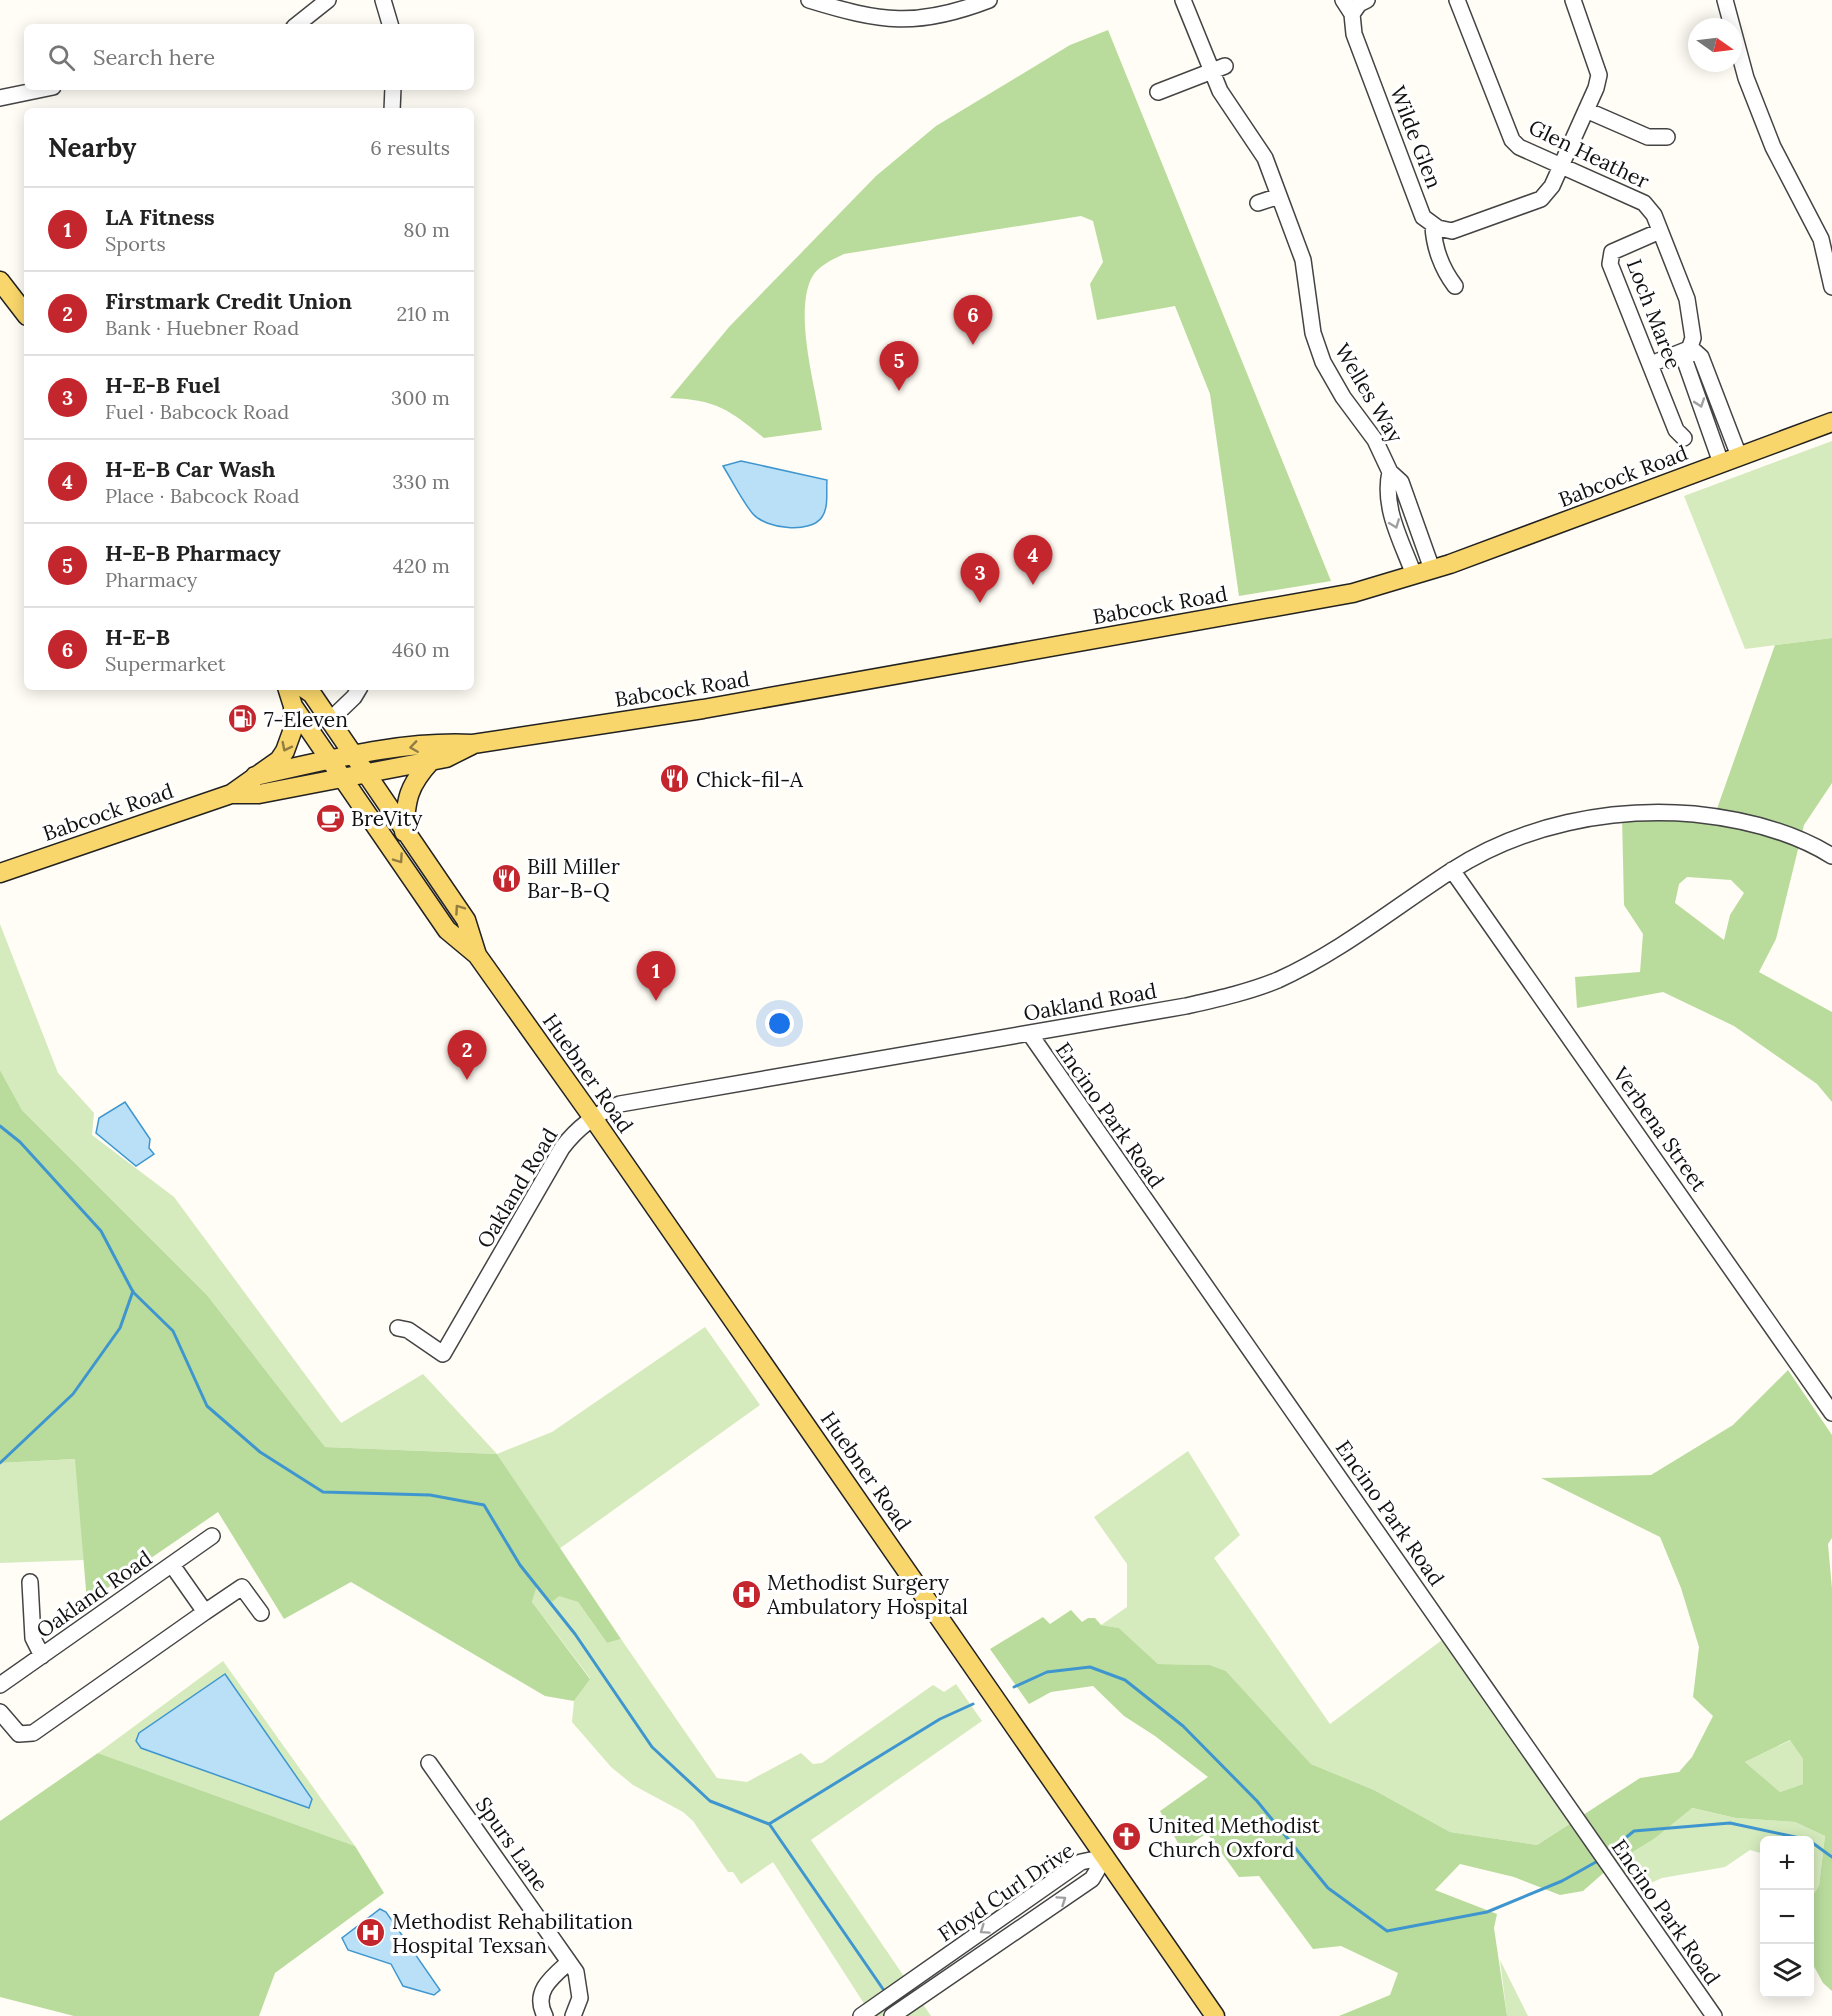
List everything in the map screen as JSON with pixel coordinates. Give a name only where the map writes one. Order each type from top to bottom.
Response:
[{"type":"main road","points":[[0,281],[24,312]]},
{"type":"main road","name":"Babcock Road","points":[[0,873],[231,794],[255,776],[330,760],[443,742],[473,744],[703,709],[1353,593],[1432,569],[1832,422]]},
{"type":"main road","name":"Huebner Road","points":[[288,690],[293,705],[447,930],[477,955],[593,1118],[1215,2016]]},
{"type":"main road","name":"Huebner Road","points":[[306,690],[312,694],[466,920],[477,955]]},
{"type":"main road","points":[[255,776],[279,760],[285,752],[293,729],[293,705]]},
{"type":"main road","name":"Babcock Road","points":[[231,794],[259,794],[446,758],[473,744]]},
{"type":"main road","points":[[404,832],[409,790],[416,777],[431,761]]},
{"type":"street","points":[[298,24],[328,0]]},
{"type":"street","points":[[383,0],[390,24]]},
{"type":"street","points":[[809,0],[859,15],[899,20],[935,17],[989,0]]},
{"type":"street","name":"Welles Way","points":[[1183,0],[1218,69],[1220,91],[1260,147],[1279,196],[1303,260],[1310,319],[1320,355],[1343,397],[1375,440],[1390,472],[1401,482],[1432,569]]},
{"type":"street","name":"Wilde Glen","points":[[1343,0],[1352,14],[1354,34],[1419,206],[1424,217],[1433,226],[1434,240],[1446,275],[1455,286]]},
{"type":"street","points":[[1352,14],[1367,0]]},
{"type":"street","name":"Glen Heather","points":[[1457,0],[1507,133],[1519,147],[1644,203],[1654,215],[1690,312],[1693,338],[1685,361],[1721,463]]},
{"type":"street","points":[[1433,226],[1452,231],[1541,199],[1552,186],[1599,75],[1573,0]]},
{"type":"street","points":[[1725,0],[1746,78],[1773,147],[1810,213],[1821,239],[1832,287]]},
{"type":"street","points":[[1158,92],[1218,69]]},
{"type":"street","points":[[0,98],[39,90]]},
{"type":"street","points":[[392,108],[393,90]]},
{"type":"street","points":[[1586,110],[1648,137],[1667,137]]},
{"type":"street","points":[[1258,203],[1279,196]]},
{"type":"street","name":"Loch Maree","points":[[1660,231],[1625,244],[1612,252],[1610,264],[1676,430],[1684,438]]},
{"type":"street","points":[[1651,364],[1690,348],[1701,357],[1739,456]]},
{"type":"street","name":"Welles Way","points":[[1390,472],[1387,488],[1390,511],[1414,575]]},
{"type":"street","points":[[325,714],[346,690]]},
{"type":"street","points":[[325,714],[354,697],[358,690]]},
{"type":"street","name":"Oakland Road","points":[[437,1351],[573,1132],[620,1104],[1186,1006],[1278,980],[1336,948],[1452,870],[1495,848],[1549,828],[1610,814],[1645,812],[1719,817],[1754,823],[1787,834],[1832,856]]},
{"type":"street","name":"Verbena Street","points":[[1452,870],[1832,1413]]},
{"type":"street","name":"Encino Park Road","points":[[1030,1034],[1713,2016]]},
{"type":"street","name":"Oakland Road","points":[[0,1685],[212,1536]]},
{"type":"street","points":[[172,1565],[205,1612]]},
{"type":"street","points":[[30,1582],[33,1638],[42,1656]]},
{"type":"street","points":[[0,1712],[19,1734],[33,1733],[243,1587],[261,1613]]},
{"type":"street","name":"Spurs Lane","points":[[429,1763],[569,1962],[579,1980],[580,1989],[578,2006],[573,2016]]},
{"type":"street","name":"Floyd Curl Drive","points":[[861,2016],[1081,1862],[1105,1857]]},
{"type":"street","name":"Floyd Curl Drive","points":[[892,2016],[1092,1879],[1105,1857]]},
{"type":"street","points":[[545,2016],[540,2002],[541,1993],[569,1962]]},
{"type":"street","points":[[922,1974],[935,1987]]},
{"type":"green space","points":[[1108,30],[1331,581],[1239,596],[1210,394],[1175,306],[1097,320],[1090,284],[1103,262],[1093,221],[1081,216],[844,254],[821,267],[811,279],[806,294],[805,332],[822,430],[764,438],[721,408],[699,401],[670,398],[729,327],[876,176],[936,126],[1070,45]]},
{"type":"green space","points":[[1832,441],[1832,638],[1745,649],[1684,496]]},
{"type":"green space","points":[[1832,638],[1832,783],[1804,825],[1776,939],[1759,972],[1832,1012],[1832,1102],[1817,1084],[1734,1026],[1663,992],[1577,1008],[1575,977],[1640,972],[1643,934],[1624,905],[1622,816],[1713,820],[1775,645]],"holes":[[[1687,877],[1731,880],[1744,893],[1730,915],[1724,940],[1675,903],[1679,884]]]},
{"type":"green space","points":[[0,924],[58,1073],[94,1113],[92,1135],[174,1197],[341,1423],[423,1374],[497,1454],[325,1447],[207,1295],[22,1110],[0,1070]]},
{"type":"green space","points":[[0,1070],[22,1110],[207,1295],[325,1447],[497,1454],[621,1639],[607,1643],[578,1602],[559,1596],[552,1602],[537,1586],[532,1602],[590,1679],[574,1701],[545,1696],[351,1582],[284,1619],[218,1512],[87,1602],[75,1459],[0,1463]]},
{"type":"green space","points":[[705,1327],[760,1405],[559,1549],[497,1454],[552,1432]]},
{"type":"green space","points":[[1788,1370],[1832,1435],[1832,1538],[1828,1544],[1832,1589],[1832,1991],[1823,1983],[1814,1966],[1814,1893],[1819,1886],[1825,1836],[1795,1822],[1736,1818],[1692,1808],[1654,1839],[1616,1862],[1583,1891],[1560,1895],[1514,1877],[1460,1864],[1435,1890],[1497,1914],[1494,1928],[1507,2016],[1339,2016],[1390,1995],[1398,1973],[1341,1946],[1313,1949],[1259,1876],[1239,1877],[1207,1833],[1182,1850],[1160,1811],[1208,1777],[1155,1736],[1124,1716],[1093,1686],[1051,1692],[1029,1704],[990,1649],[1043,1617],[1050,1624],[1071,1610],[1082,1622],[1088,1618],[1095,1618],[1101,1625],[1119,1628],[1158,1664],[1210,1665],[1226,1671],[1311,1764],[1374,1790],[1450,1832],[1537,1845],[1640,1778],[1679,1772],[1692,1757],[1713,1716],[1693,1697],[1699,1647],[1681,1588],[1660,1537],[1541,1478],[1651,1475],[1733,1425]],"holes":[[[1790,1740],[1803,1759],[1803,1784],[1780,1792],[1745,1762]]]},
{"type":"green space","points":[[1188,1451],[1240,1535],[1214,1558],[1330,1724],[1442,1640],[1572,1822],[1537,1845],[1450,1832],[1374,1790],[1311,1764],[1226,1671],[1210,1665],[1158,1664],[1119,1628],[1101,1625],[1127,1607],[1127,1564],[1094,1517]]},
{"type":"green space","points":[[76,1459],[84,1560],[0,1563],[0,1463]]},
{"type":"green space","points":[[537,1586],[578,1602],[607,1643],[621,1639],[717,1778],[747,1782],[801,1753],[813,1764],[822,1763],[933,1685],[944,1692],[956,1684],[982,1721],[811,1840],[931,2016],[872,2016],[773,1862],[741,1884],[733,1872],[728,1872],[693,1821],[683,1812],[633,1785],[611,1767],[572,1722],[574,1701],[590,1678],[532,1602]]},
{"type":"green space","points":[[223,1661],[355,1846],[98,1753]]},
{"type":"green space","points":[[1791,1740],[1803,1759],[1803,1784],[1780,1792],[1745,1762]]},
{"type":"green space","points":[[98,1753],[355,1846],[384,1893],[275,1973],[259,2016],[74,2016],[0,1997],[0,1821]]},
{"type":"green space","points":[[1691,1808],[1736,1818],[1795,1822],[1825,1836],[1819,1886],[1814,1893],[1814,1836],[1760,1836],[1760,1853],[1750,1850],[1725,1867],[1662,1878],[1635,1890],[1616,1862],[1654,1839]]},
{"type":"green space","points":[[1500,1960],[1528,2016],[1507,2016]]},
{"type":"water","points":[[741,461],[827,480],[826,504],[822,517],[808,526],[788,528],[759,519],[745,503],[723,466]]},
{"type":"water","points":[[125,1102],[150,1139],[149,1148],[154,1154],[136,1166],[96,1133],[99,1118]]},
{"type":"water","points":[[225,1674],[312,1799],[309,1808],[141,1748],[136,1741],[139,1733]]},
{"type":"water","points":[[380,1909],[386,1912],[440,1990],[434,1995],[403,1986],[391,1964],[348,1950],[342,1938]]},
{"type":"waterway","points":[[0,1126],[20,1142],[101,1231],[133,1292],[173,1331],[207,1406],[260,1452],[323,1492],[430,1495],[484,1505],[520,1565],[575,1634],[652,1747],[710,1801],[769,1824],[940,1719],[973,1704]]},
{"type":"waterway","points":[[0,1463],[73,1394],[120,1328],[133,1291]]},
{"type":"waterway","points":[[1014,1687],[1047,1672],[1090,1667],[1125,1680],[1183,1726],[1257,1801],[1328,1888],[1387,1931],[1487,1912],[1562,1881],[1596,1862]]},
{"type":"waterway","points":[[1607,1853],[1634,1831],[1730,1823],[1790,1836]]},
{"type":"waterway","points":[[770,1825],[883,1989]]},
{"type":"waterway","points":[[1814,1844],[1832,1857]]},
{"type":"place","name":"H-E-B","points":[[973,345]]},
{"type":"place","name":"H-E-B Pharmacy","points":[[899,391]]},
{"type":"place","name":"H-E-B Car Wash","points":[[1033,585]]},
{"type":"place","name":"H-E-B Fuel","points":[[980,603]]},
{"type":"place","name":"7-Eleven","points":[[243,719]]},
{"type":"place","name":"Chick-fil-A","points":[[675,779]]},
{"type":"place","name":"BreVity","points":[[330,818]]},
{"type":"place","name":"Bill Miller Bar-B-Q","points":[[506,878]]},
{"type":"place","name":"LA Fitness","points":[[656,1001]]},
{"type":"place","name":"Firstmark Credit Union","points":[[467,1080]]},
{"type":"place","name":"Methodist Surgery Ambulatory Hospital","points":[[746,1594]]},
{"type":"place","name":"United Methodist Church Oxford","points":[[1127,1837]]},
{"type":"place","name":"Methodist Rehabilitation Hospital Texsan","points":[[371,1933]]}]
